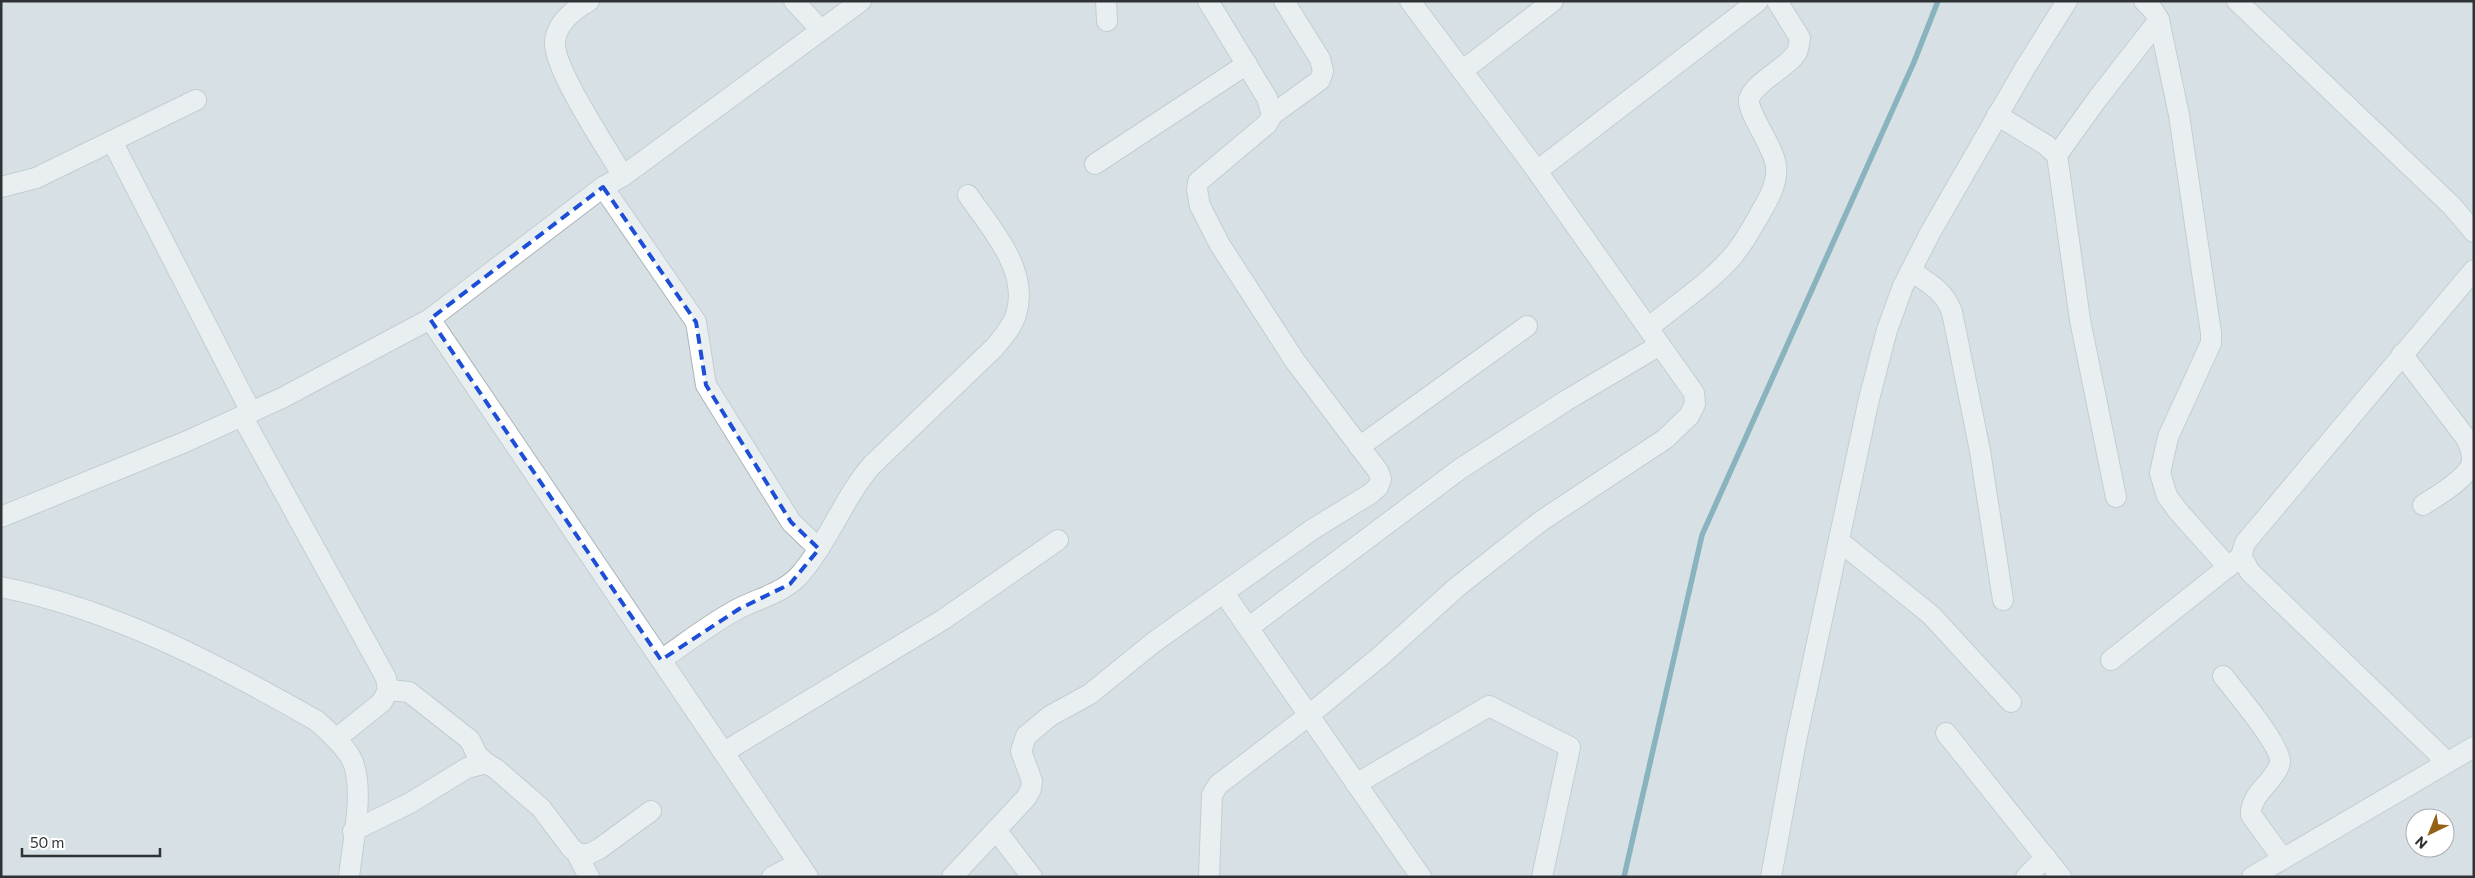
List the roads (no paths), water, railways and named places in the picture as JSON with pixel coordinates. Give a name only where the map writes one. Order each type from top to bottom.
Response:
[{"type":"street","points":[[589,1],[564,21],[555,42],[557,56],[584,110],[623,176]]},
{"type":"street","points":[[794,1],[821,30]]},
{"type":"street","points":[[1,517],[185,442],[246,414],[430,319],[603,187],[623,176],[861,1]]},
{"type":"street","points":[[1208,1],[1267,98],[1272,116]]},
{"type":"street","points":[[952,877],[1026,798],[1031,789],[1032,781],[1021,751],[1026,736],[1050,716],[1107,682],[1154,642],[1313,529],[1370,494],[1378,487],[1381,479],[1378,471],[1295,361],[1220,245],[1206,222],[1200,206],[1197,190],[1198,182],[1267,124],[1272,116],[1320,80],[1323,72],[1320,59],[1284,1]]},
{"type":"street","points":[[1209,877],[1212,795],[1218,784],[1308,716],[1383,654],[1457,587],[1541,521],[1665,439],[1690,416],[1695,404],[1694,393],[1537,171],[1410,1]]},
{"type":"street","points":[[1462,71],[1552,1]]},
{"type":"street","points":[[1537,171],[1758,1]]},
{"type":"street","points":[[1648,328],[1720,270],[1733,256],[1746,239],[1776,180],[1773,152],[1751,110],[1749,100],[1754,90],[1791,60],[1798,51],[1800,38],[1777,1]]},
{"type":"street","points":[[2046,34],[2050,1]]},
{"type":"street","points":[[1771,877],[1796,741],[1887,330],[1903,286],[1911,271],[1997,115],[2067,1]]},
{"type":"street","points":[[2144,1],[2159,20],[2179,116],[2211,343],[2168,436],[2160,473],[2167,496],[2178,511],[2234,562],[2250,572],[2447,762]]},
{"type":"street","points":[[2236,1],[2452,206],[2474,232]]},
{"type":"street","points":[[2057,155],[2098,98],[2159,20]]},
{"type":"street","points":[[1095,164],[1246,64]]},
{"type":"street","points":[[1,187],[36,178],[196,100]]},
{"type":"street","points":[[1997,115],[2046,145],[2057,155],[2080,320],[2116,497]]},
{"type":"street","points":[[112,140],[246,414],[386,678],[388,690],[376,707],[336,739]]},
{"type":"street","points":[[603,187],[696,322],[706,385],[791,522],[819,550]]},
{"type":"street","points":[[661,660],[739,608],[775,594],[803,572],[819,550],[858,482],[872,465],[995,347],[1008,330],[1016,315],[1017,285],[1009,256],[968,194]]},
{"type":"street","points":[[2110,660],[2234,562],[2244,543],[2474,270]]},
{"type":"street","points":[[1911,271],[1940,290],[1948,300],[1952,312],[1980,451],[2003,600]]},
{"type":"street","points":[[430,319],[803,870],[772,877]]},
{"type":"street","points":[[1360,447],[1527,326]]},
{"type":"street","points":[[1248,628],[1460,469],[1567,400],[1660,345]]},
{"type":"street","points":[[2402,354],[2466,438],[2472,451],[2472,462],[2468,471],[2461,479],[2424,505]]},
{"type":"street","points":[[724,752],[944,619],[1058,540]]},
{"type":"street","points":[[1839,541],[1931,615],[2011,702]]},
{"type":"street","points":[[1,586],[52,598],[106,616],[166,640],[317,721],[336,739],[351,758],[356,774],[357,797],[349,877]]},
{"type":"street","points":[[1224,592],[1421,877]]},
{"type":"street","points":[[2223,676],[2270,738],[2278,754],[2280,762],[2276,771],[2250,806],[2251,814],[2282,859]]},
{"type":"street","points":[[388,690],[410,692],[470,740],[477,755],[486,763],[496,768],[541,808],[576,852],[589,877]]},
{"type":"street","points":[[1356,784],[1489,706],[1570,748],[1542,877]]},
{"type":"street","points":[[1946,733],[2062,877]]},
{"type":"street","points":[[2252,877],[2474,747]]},
{"type":"street","points":[[354,831],[410,803],[467,768],[486,763]]},
{"type":"street","points":[[576,852],[589,854],[599,849],[651,811]]},
{"type":"street","points":[[996,830],[1032,877]]},
{"type":"street","points":[[2026,877],[2046,857]]},
{"type":"waterway","points":[[1624,877],[1702,535],[1914,62],[1938,1]]}]
